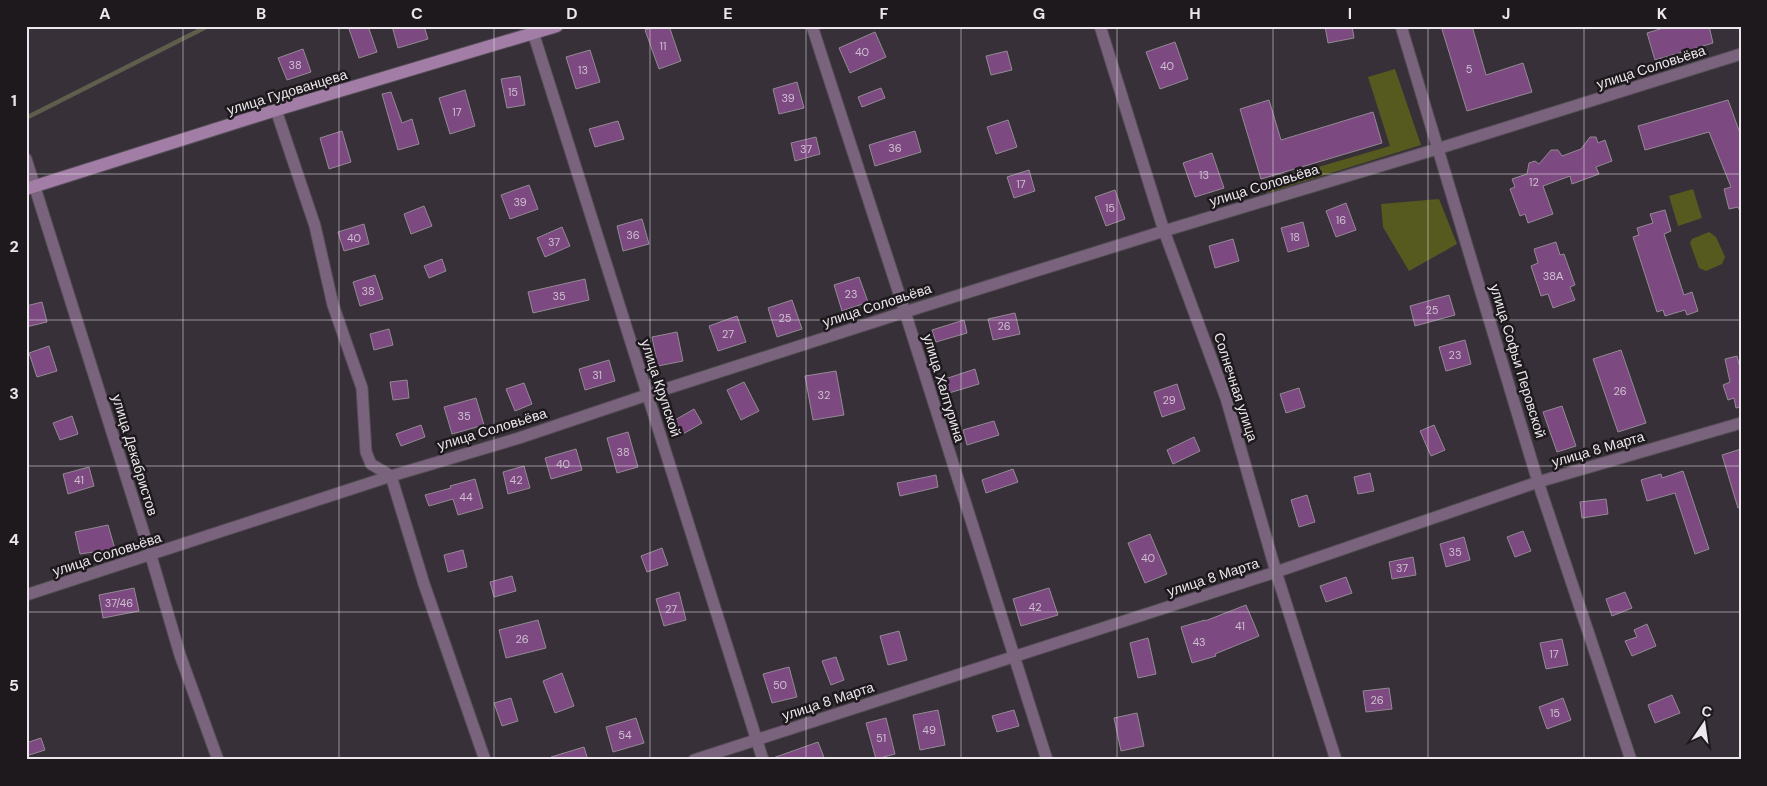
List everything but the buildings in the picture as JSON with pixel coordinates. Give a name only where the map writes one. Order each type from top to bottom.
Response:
[{"type":"street","name":"улица Гудованцева","points":[[31,188],[532,30],[557,26]]},
{"type":"street","name":"улица Халтурина","points":[[812,26],[1047,760]]},
{"type":"street","name":"Солнечная улица","points":[[1100,26],[1164,231],[1226,398],[1276,572],[1336,760]]},
{"type":"street","name":"улица Софьи Перовской","points":[[1401,26],[1538,482],[1631,760]]},
{"type":"street","name":"улица Крупской","points":[[532,30],[763,760]]},
{"type":"street","name":"улица Соловьёва","points":[[26,595],[151,556],[391,476],[519,438],[905,312],[1741,54]]},
{"type":"street","points":[[276,110],[315,226],[333,305],[362,388],[366,452],[371,464],[391,476],[424,584],[485,760]]},
{"type":"street","name":"улица Декабристов","points":[[26,159],[31,188],[151,556],[180,655],[218,760]]},
{"type":"street","name":"улица 8 Марта","points":[[694,760],[1276,572],[1538,482],[1741,423]]},
{"type":"shaded area","points":[[1395,69],[1421,145],[1267,193],[1264,183],[1390,146],[1368,77]]},
{"type":"shaded area","points":[[1693,189],[1702,218],[1678,226],[1669,196]]},
{"type":"shaded area","points":[[1439,199],[1457,244],[1409,271],[1383,227],[1381,204]]},
{"type":"shaded area","points":[[1709,232],[1716,237],[1725,257],[1722,264],[1706,271],[1699,268],[1690,243],[1692,239]]},
{"type":"waterway","points":[[26,118],[208,26]]}]
